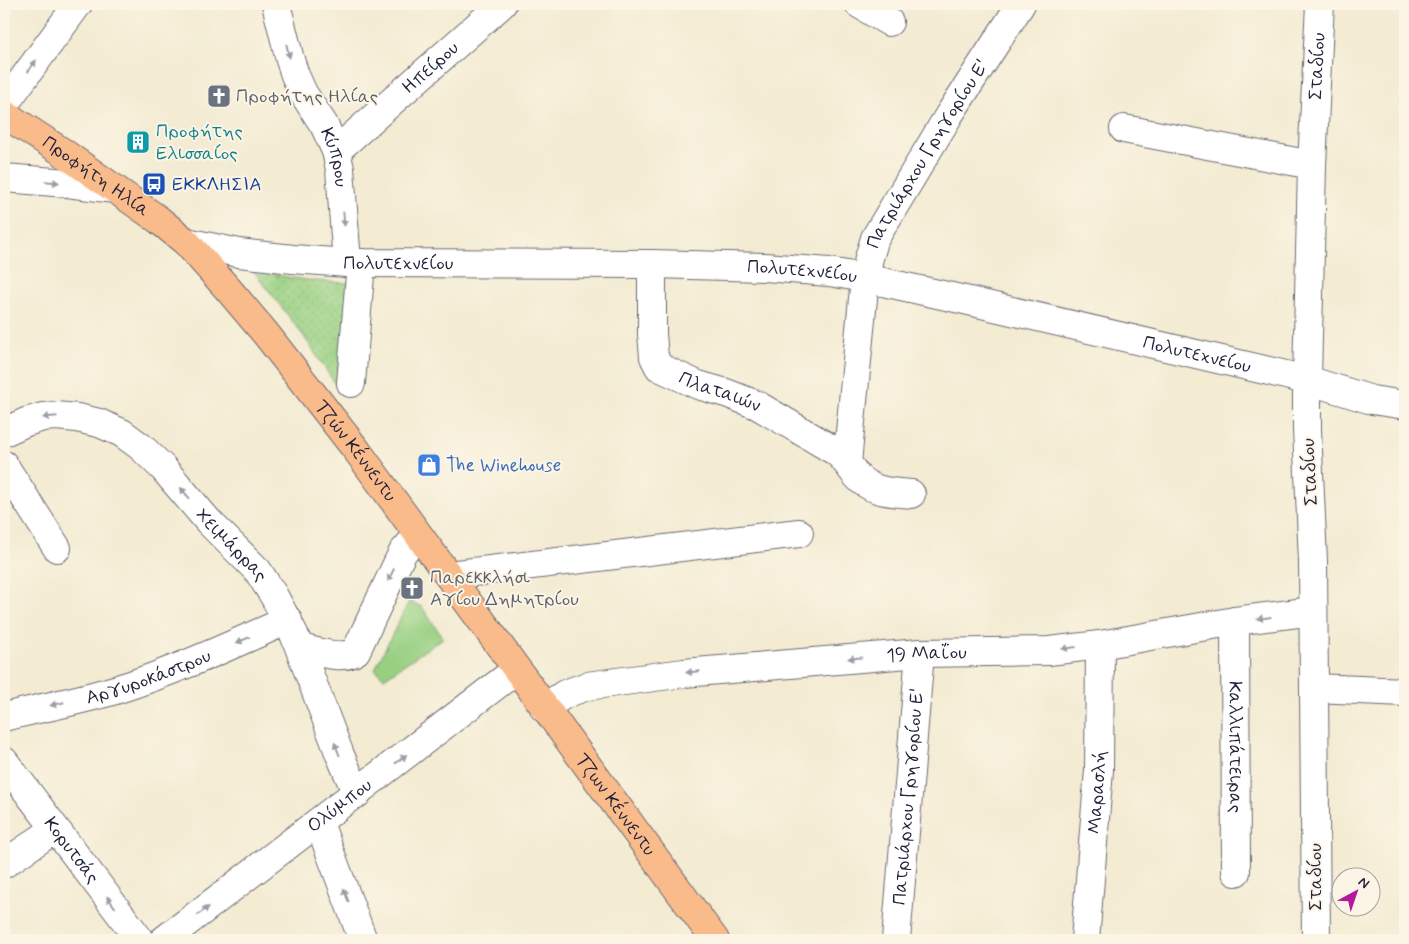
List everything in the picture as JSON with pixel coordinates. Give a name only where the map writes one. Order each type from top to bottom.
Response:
[{"type":"main road","name":"Προφήτη Ηλία","points":[[4,114],[115,189],[186,242]]},
{"type":"main road","name":"Τζών Κέννεντυ","points":[[186,242],[272,342],[358,452],[516,670]]},
{"type":"main road","name":"Τζων Κέννεντυ","points":[[516,670],[715,940]]},
{"type":"street","points":[[4,106],[78,4]]},
{"type":"street","name":"Κύπρου","points":[[276,4],[290,60],[303,93],[324,125],[336,150],[340,169],[353,263],[351,383]]},
{"type":"street","name":"Ηπείρου","points":[[336,150],[502,4]]},
{"type":"street","points":[[859,4],[889,22]]},
{"type":"street","name":"Πατριάρχου Γρηγορίου Ε'","points":[[854,471],[865,278],[871,249],[877,232],[949,115],[1021,4]]},
{"type":"street","name":"Σταδίου","points":[[1316,940],[1313,530],[1307,380],[1312,165],[1320,4]]},
{"type":"street","points":[[1124,129],[1312,165]]},
{"type":"street","points":[[4,178],[115,189]]},
{"type":"street","name":"Πολυτεχνείου","points":[[186,242],[257,255],[353,263],[652,264],[783,268],[830,272],[975,302],[1307,380],[1372,400],[1405,405]]},
{"type":"street","name":"Πλαταιών","points":[[652,264],[652,334],[654,357],[659,367],[698,386],[726,393],[757,405],[841,455],[854,471]]},
{"type":"street","name":"Χειμάρρας","points":[[4,432],[26,422],[56,416],[77,418],[99,423],[122,432],[158,463],[209,522],[258,572],[288,620],[357,794]]},
{"type":"street","points":[[4,465],[57,548]]},
{"type":"street","points":[[854,471],[875,489],[911,494]]},
{"type":"street","points":[[448,575],[800,533]]},
{"type":"street","points":[[300,648],[344,657],[352,655],[356,651],[403,552],[418,535]]},
{"type":"street","name":"19 Μαΐου","points":[[544,708],[558,698],[587,686],[684,672],[920,652],[1034,652],[1100,645],[1235,621],[1313,611]]},
{"type":"street","name":"Αργυροκάστρου","points":[[4,717],[131,684],[187,663],[288,620]]},
{"type":"street","name":"Καλλιπάτειρας","points":[[1235,621],[1236,872]]},
{"type":"street","name":"Μαρασλή","points":[[1085,940],[1099,770],[1101,729],[1100,645]]},
{"type":"street","name":"Πατριάρχου Γρηγορίου Ε'","points":[[896,940],[920,652]]},
{"type":"street","name":"Ολύμπου","points":[[164,940],[357,794],[516,670]]},
{"type":"street","points":[[1314,688],[1405,692]]},
{"type":"street","name":"Κορυτσάς","points":[[4,761],[140,940]]},
{"type":"street","points":[[319,823],[363,940]]},
{"type":"street","points":[[4,864],[55,829]]},
{"type":"green space","points":[[252,269],[300,279],[350,283],[341,393],[303,335]]},
{"type":"green space","points":[[409,601],[422,607],[443,638],[384,678],[375,669]]},
{"type":"place","name":"Προφήτης Ηλίας","points":[[219,96]]},
{"type":"place","name":"Προφήτης Ελισσαίος","points":[[138,142]]},
{"type":"place","name":"ΕΚΚΛΗΣΙΑ","points":[[154,184]]},
{"type":"place","name":"The Winehouse","points":[[429,465]]},
{"type":"place","name":"Παρεκκλήσι Αγίου Δημητρίου","points":[[412,588]]}]
